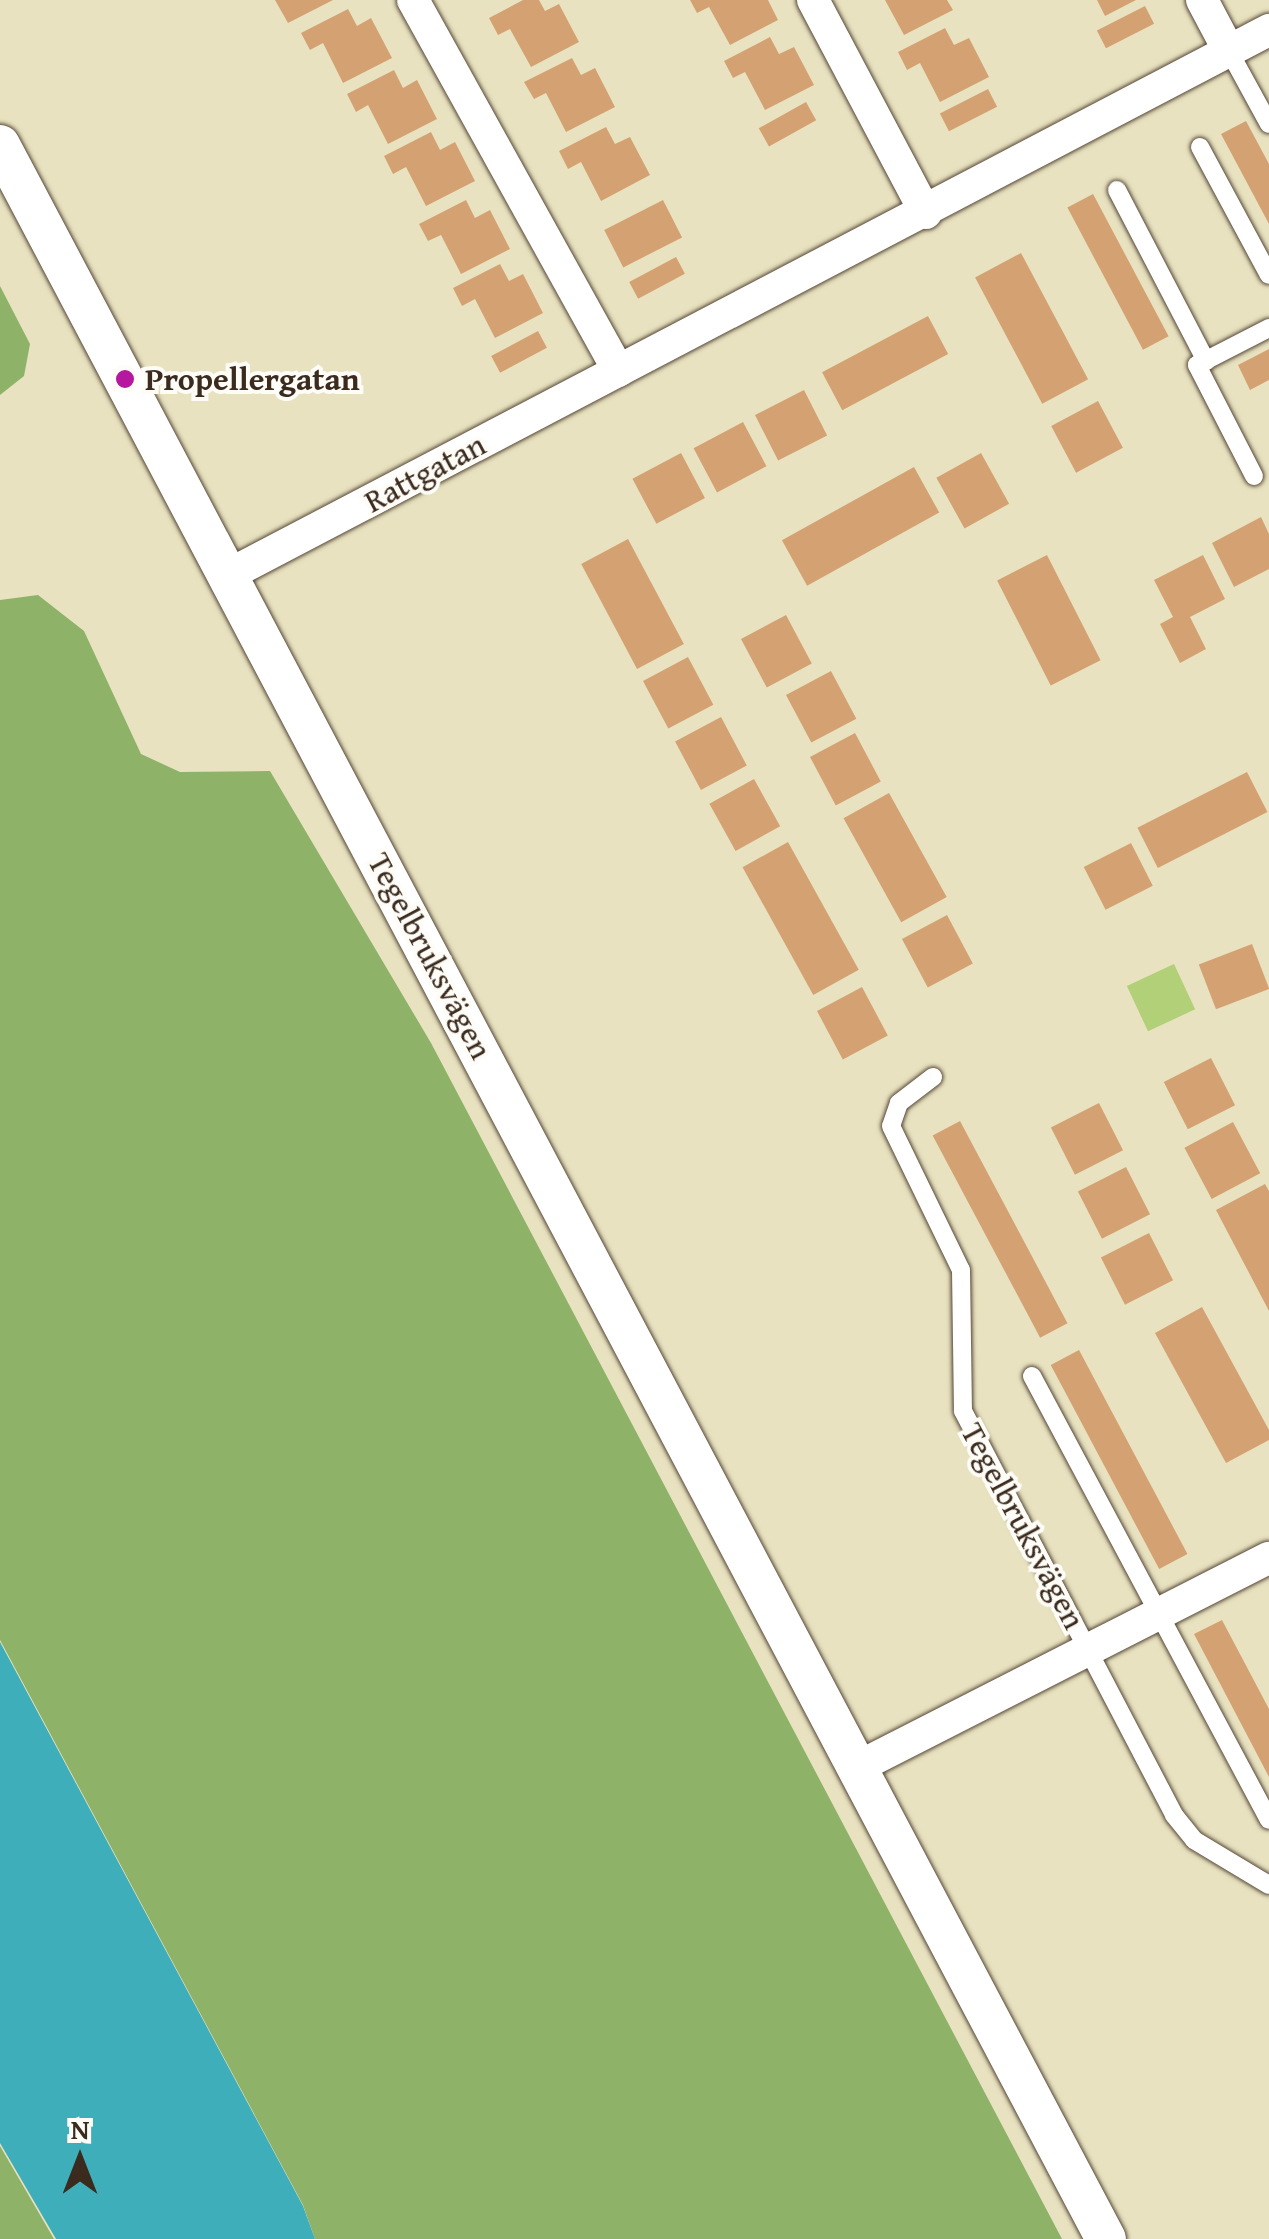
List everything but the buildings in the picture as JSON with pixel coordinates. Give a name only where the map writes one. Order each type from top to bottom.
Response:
[{"type":"street","points":[[412,0],[619,372]]},
{"type":"street","points":[[812,0],[926,213]]},
{"type":"street","points":[[1202,0],[1229,52]]},
{"type":"street","name":"Rattgatan","points":[[230,574],[926,213],[1269,30]]},
{"type":"street","name":"Tegelbruksvägen","points":[[0,145],[230,574],[1106,2239]]},
{"type":"street","name":"Tegelbruksvägen","points":[[858,1767],[1269,1558]]},
{"type":"lane","points":[[1229,52],[1269,124]]},
{"type":"lane","points":[[1200,147],[1269,274]]},
{"type":"lane","points":[[1117,190],[1206,361]]},
{"type":"lane","points":[[1254,476],[1197,365],[1269,328]]},
{"type":"lane","name":"Tegelbruksvägen","points":[[933,1077],[899,1104],[891,1126],[962,1270],[964,1411],[1088,1650],[1194,1840],[1269,1886]]},
{"type":"lane","points":[[1032,1376],[1269,1820]]},
{"type":"green space","points":[[0,286],[30,344],[24,376],[0,395]]},
{"type":"green space","points":[[38,595],[84,631],[141,754],[180,772],[270,771],[431,1043],[1062,2239],[315,2239],[303,2205],[0,1640],[0,600]]},
{"type":"green space","points":[[1174,964],[1195,1009],[1148,1031],[1127,986]]},
{"type":"green space","points":[[0,2146],[54,2239],[0,2239]]},
{"type":"water","points":[[0,1642],[303,2206],[315,2239],[56,2239],[0,2143]]},
{"type":"place","name":"Propellergatan","points":[[125,379]]}]
